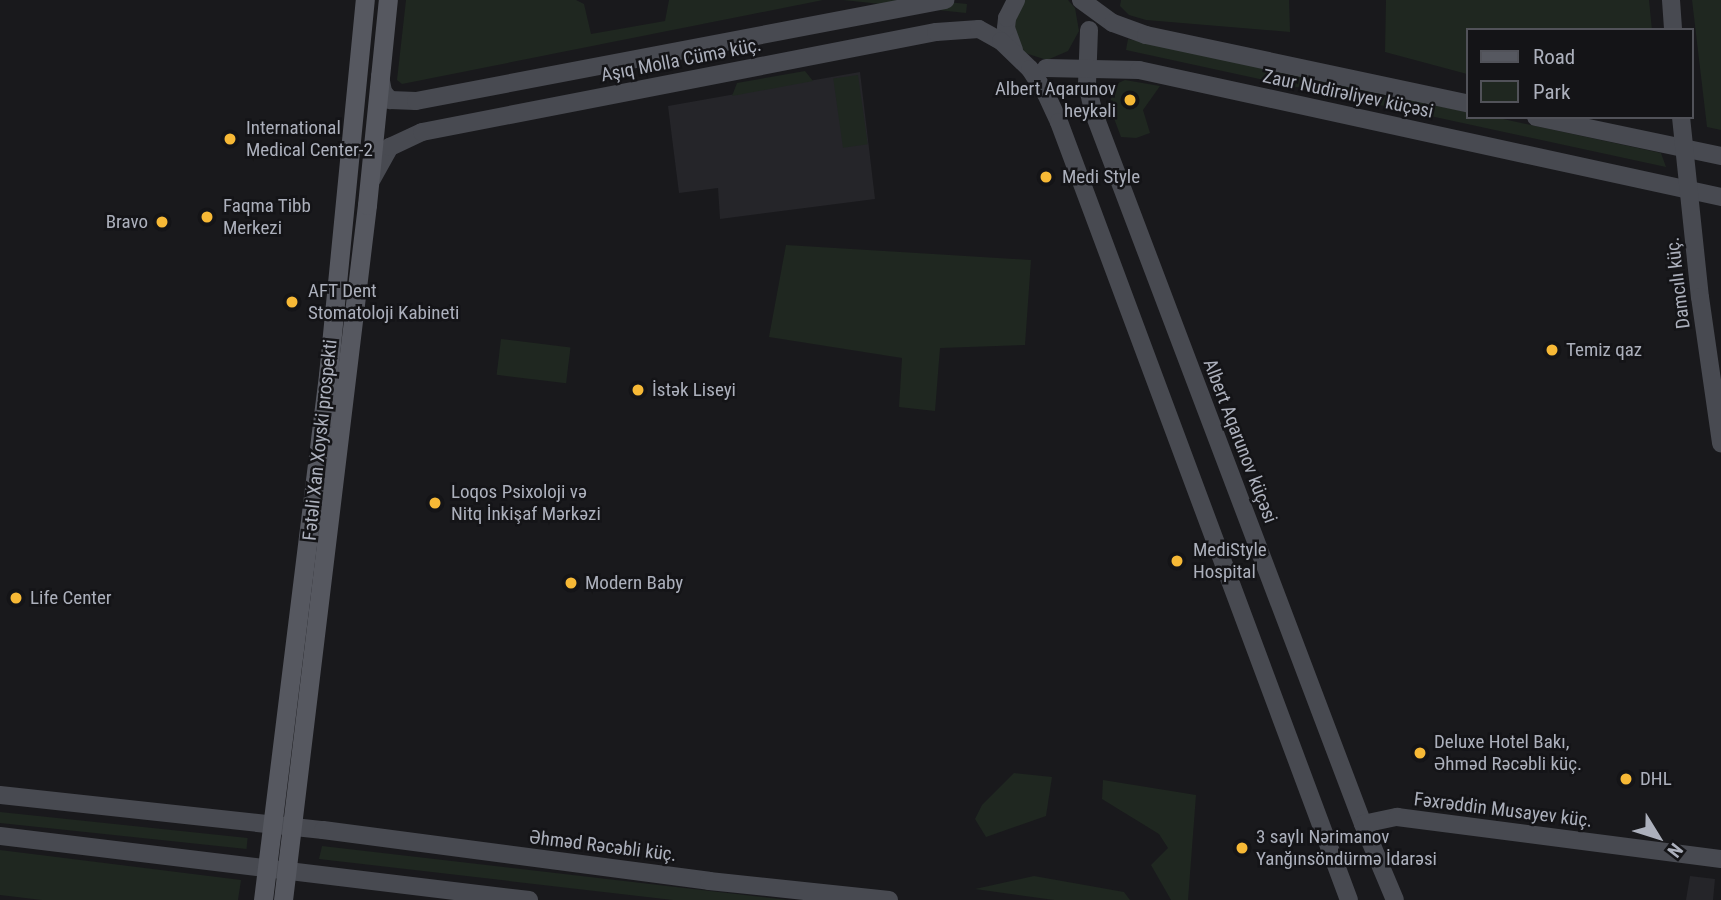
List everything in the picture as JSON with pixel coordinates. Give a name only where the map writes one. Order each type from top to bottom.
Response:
[{"type":"main road","name":"Fətəli Xan Xoyski prospekti","points":[[293,827],[277,795],[328,375],[365,0]]},
{"type":"main road","points":[[380,75],[388,0]]},
{"type":"main road","name":"Aşıq Molla Cümə küç.","points":[[380,75],[383,92],[390,100],[416,101],[945,0]]},
{"type":"main road","points":[[1671,0],[1674,28]]},
{"type":"main road","points":[[1012,6],[1007,38],[1046,94],[1059,122],[1349,900]]},
{"type":"main road","points":[[1018,56],[1026,62],[1046,68],[1057,67],[1075,57],[1087,40],[1088,10]]},
{"type":"main road","name":"Albert Aqarunov küçəsi","points":[[1088,10],[1088,95],[1093,111],[1363,824],[1395,900]]},
{"type":"main road","name":"Zaur Nudirəliyev küçəsi","points":[[1088,10],[1146,35],[1466,103]]},
{"type":"main road","name":"Aşıq Molla Cümə küç.","points":[[370,184],[376,167],[390,147],[422,132],[960,29],[988,33],[1018,56]]},
{"type":"main road","name":"Zaur Nudirəliyev küçəsi","points":[[1046,68],[1139,70],[1721,197]]},
{"type":"main road","name":"Fətəli Xan Xoyski prospekti","points":[[293,827],[370,184],[380,75]]},
{"type":"main road","points":[[416,101],[422,132]]},
{"type":"main road","points":[[1546,119],[1721,156]]},
{"type":"main road","name":"Damcılı küç.","points":[[1681,119],[1721,443]]},
{"type":"main road","name":"Əhməd Rəcəbli küç.","points":[[0,795],[293,827],[699,879],[889,900]]},
{"type":"main road","name":"Fəxrəddin Musayev küç.","points":[[1363,824],[1397,817],[1721,859]]},
{"type":"main road","points":[[263,900],[268,866],[293,827]]},
{"type":"main road","points":[[284,900],[293,827]]},
{"type":"main road","points":[[0,836],[268,866],[529,900]]},
{"type":"main road","points":[[1335,900],[1338,869]]},
{"type":"shaded area","points":[[860,72],[875,199],[720,219],[718,188],[679,193],[668,106]]},
{"type":"shaded area","points":[[1690,876],[1715,879],[1713,900],[1686,900]]},
{"type":"green space","points":[[406,0],[576,0],[584,4],[591,34],[665,21],[669,0],[823,0],[402,84],[397,80]]},
{"type":"green space","points":[[843,0],[929,0],[967,4],[966,13]]},
{"type":"green space","points":[[1024,0],[1068,0],[1075,8],[1079,31],[1068,51],[1047,60],[1025,53],[1012,33],[1016,10]]},
{"type":"green space","points":[[1121,0],[1289,0],[1290,32],[1146,20],[1129,15],[1120,6]]},
{"type":"green space","points":[[1386,0],[1649,0],[1652,28],[1466,28],[1466,74],[1385,52]]},
{"type":"green space","points":[[1692,0],[1721,0],[1721,130],[1707,127]]},
{"type":"green space","points":[[1128,39],[1466,112],[1466,119],[1503,119],[1661,153],[1666,167],[1126,50]]},
{"type":"green space","points":[[805,71],[813,81],[732,96],[737,83]]},
{"type":"green space","points":[[858,75],[868,144],[843,148],[833,78]]},
{"type":"green space","points":[[1125,80],[1160,86],[1143,110],[1150,133],[1136,138],[1121,137],[1109,105],[1116,84]]},
{"type":"green space","points":[[786,245],[1031,260],[1025,345],[940,348],[935,411],[899,407],[902,358],[769,337]]},
{"type":"green space","points":[[501,339],[570,348],[566,383],[497,375]]},
{"type":"green space","points":[[1014,773],[1052,777],[1046,816],[986,837],[975,819],[982,805]]},
{"type":"green space","points":[[1103,780],[1196,795],[1188,900],[1171,900],[1151,865],[1168,848],[1159,834],[1102,799]]},
{"type":"green space","points":[[0,812],[248,838],[246,849],[0,823]]},
{"type":"green space","points":[[322,846],[788,900],[673,900],[319,859]]},
{"type":"green space","points":[[0,850],[241,880],[238,900],[42,900],[0,895]]},
{"type":"green space","points":[[1034,876],[1124,892],[1130,900],[1054,900],[975,889]]},
{"type":"place","name":"Albert Aqarunov heykəli","points":[[1130,100]]},
{"type":"place","name":"International Medical Center-2","points":[[230,139]]},
{"type":"place","name":"Medi Style","points":[[1046,177]]},
{"type":"place","name":"Faqma Tibb Merkezi","points":[[207,217]]},
{"type":"place","name":"Bravo","points":[[162,222]]},
{"type":"place","name":"AFT Dent Stomatoloji Kabineti","points":[[292,302]]},
{"type":"place","name":"Temiz qaz","points":[[1552,350]]},
{"type":"place","name":"İstək Liseyi","points":[[638,390]]},
{"type":"place","name":"Loqos Psixoloji və Nitq İnkişaf Mərkəzi","points":[[435,503]]},
{"type":"place","name":"MediStyle Hospital","points":[[1177,561]]},
{"type":"place","name":"Modern Baby","points":[[571,583]]},
{"type":"place","name":"Life Center","points":[[16,598]]},
{"type":"place","name":"Deluxe Hotel Bakı, Əhməd Rəcəbli küç.","points":[[1420,753]]},
{"type":"place","name":"DHL","points":[[1626,779]]},
{"type":"place","name":"3 saylı Nərimanov Yanğınsöndürmə İdarəsi","points":[[1242,848]]}]
